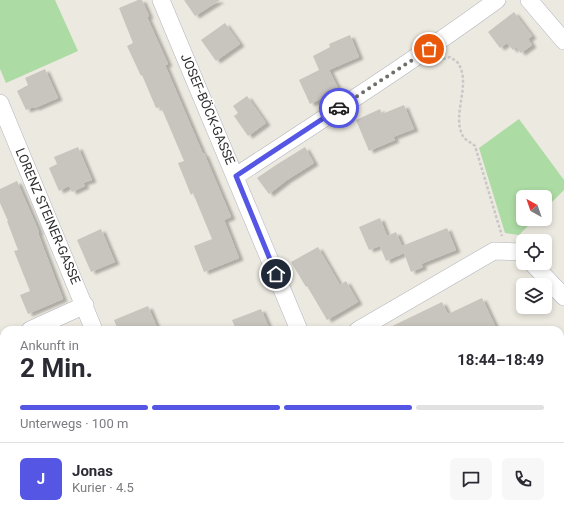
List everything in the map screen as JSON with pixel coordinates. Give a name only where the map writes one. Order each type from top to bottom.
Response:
[{"type":"street","name":"JOSEF-BÖCK-GASSE","points":[[161,0],[236,176],[297,326]]},
{"type":"street","points":[[236,176],[429,49],[497,0]]},
{"type":"street","points":[[529,0],[564,41]]},
{"type":"street","name":"LORENZ STEINER-GASSE","points":[[0,103],[93,326]]},
{"type":"street","points":[[365,326],[494,251],[515,252]]},
{"type":"street","points":[[539,270],[564,297]]},
{"type":"street","points":[[39,326],[85,305]]},
{"type":"path","points":[[429,49],[442,59],[450,57],[458,62],[463,92],[459,110],[463,137],[475,146],[515,252]]},
{"type":"green space","points":[[0,0],[55,0],[78,51],[6,83],[0,69]]},
{"type":"green space","points":[[519,119],[564,180],[564,190],[552,202],[552,190],[516,190],[516,226],[528,226],[520,234],[505,233],[479,148]]},
{"type":"building","points":[[138,0],[142,0],[149,16],[147,17],[168,64],[165,65],[231,217],[224,220],[239,258],[204,272],[194,246],[212,239],[193,193],[191,195],[178,163],[184,161],[161,107],[156,108],[142,75],[141,76],[127,46],[133,43],[119,8]]},
{"type":"building","points":[[184,0],[220,0],[195,16]]},
{"type":"building","points":[[514,12],[532,36],[528,39],[532,45],[521,53],[516,47],[513,50],[507,43],[500,48],[488,32]]},
{"type":"building","points":[[225,23],[240,44],[216,61],[201,40]]},
{"type":"building","points":[[350,35],[359,57],[329,70],[339,90],[310,104],[299,80],[319,70],[313,56],[330,47],[329,44]]},
{"type":"building","points":[[45,69],[58,98],[35,108],[26,110],[17,91],[28,85],[25,78]]},
{"type":"building","points":[[247,96],[266,123],[248,136],[234,116],[238,113],[233,106]]},
{"type":"building","points":[[404,105],[414,129],[393,137],[395,140],[369,151],[356,120],[380,109],[382,114]]},
{"type":"building","points":[[78,147],[92,180],[83,183],[85,186],[72,192],[69,186],[59,191],[49,168],[57,164],[54,157]]},
{"type":"building","points":[[305,147],[314,163],[287,180],[269,194],[257,178]]},
{"type":"building","points":[[17,181],[39,232],[38,233],[63,299],[28,314],[20,295],[30,291],[14,251],[18,250],[0,203],[0,189]]},
{"type":"building","points":[[380,218],[387,236],[396,232],[402,246],[447,228],[456,250],[421,264],[423,267],[411,272],[404,253],[386,261],[380,246],[369,250],[359,227]]},
{"type":"building","points":[[101,229],[115,262],[91,272],[77,240]]},
{"type":"building","points":[[318,247],[340,285],[346,281],[358,302],[327,320],[291,262]]},
{"type":"building","points":[[482,298],[495,326],[392,326],[442,302],[448,314]]},
{"type":"building","points":[[148,306],[156,326],[116,326],[114,320]]},
{"type":"building","points":[[261,309],[268,326],[234,326],[232,320]]},
{"type":"way so far","points":[[339,108],[429,49]]},
{"type":"route","points":[[276,274],[236,176],[339,108]]}]
